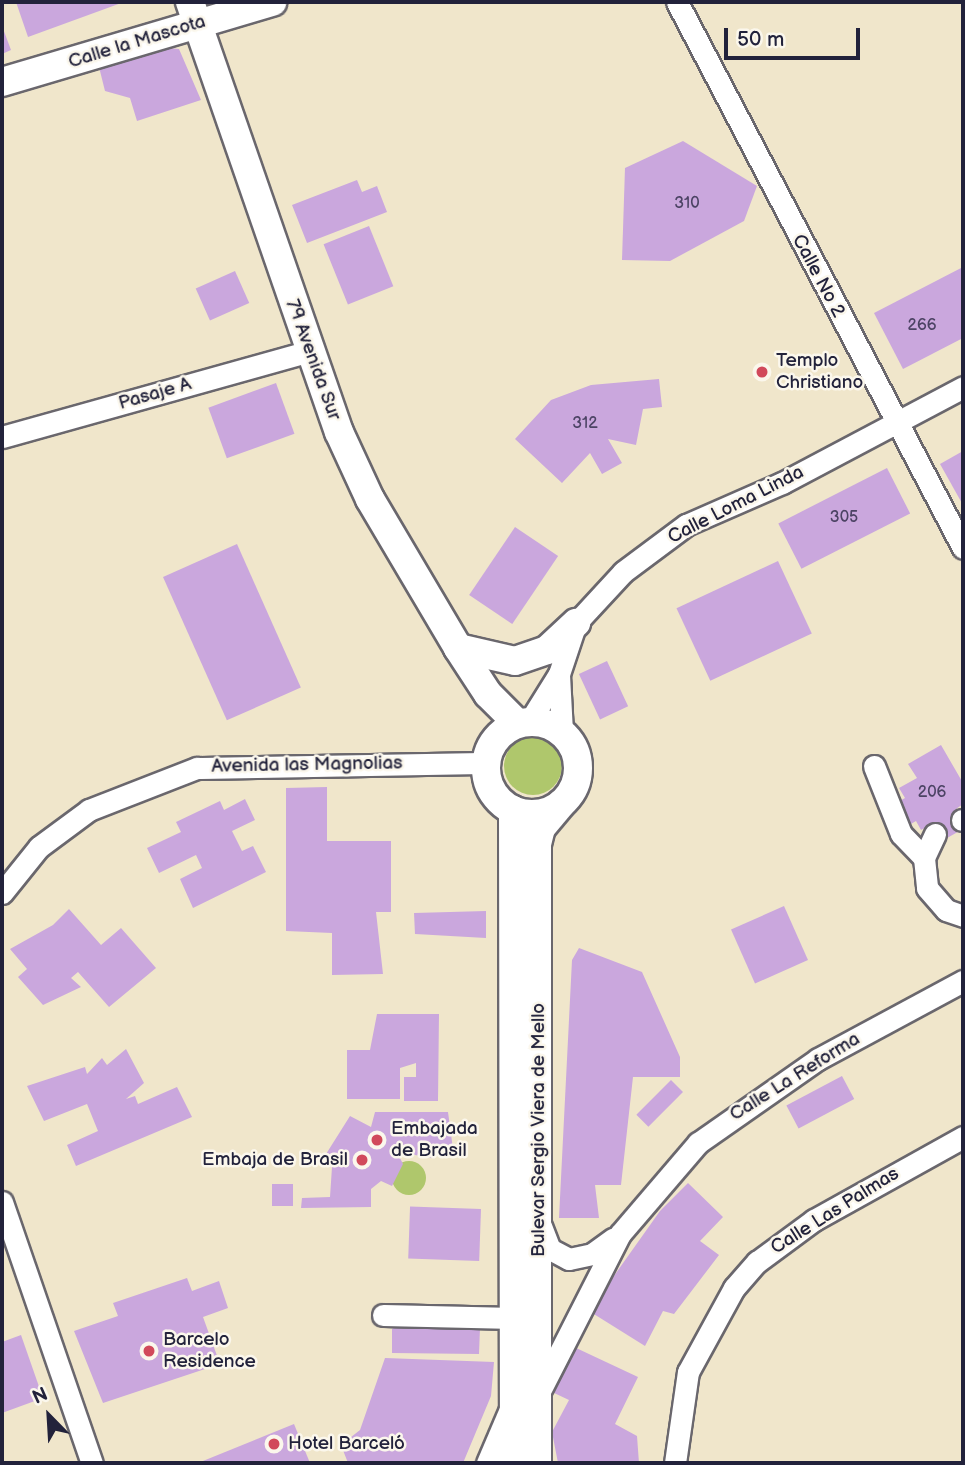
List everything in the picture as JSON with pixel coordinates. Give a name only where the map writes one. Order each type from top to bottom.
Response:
[{"type":"main road","name":"Calle la Mascota","points":[[2,82],[194,13],[272,2]]},
{"type":"main road","name":"79 Avenida Sur","points":[[194,13],[309,351],[370,499],[488,694],[523,723]]},
{"type":"main road","points":[[458,648],[515,662],[547,650],[576,623]]},
{"type":"main road","name":"79 Avenida Sur","points":[[488,694],[489,755]]},
{"type":"main road","points":[[523,723],[562,732],[579,769],[561,804],[538,813],[513,810],[493,792],[489,755],[523,723]]},
{"type":"main road","name":"Bulevar Sergio Viera de Mello","points":[[514,1463],[526,1399],[540,1223],[537,844],[541,828],[561,804]]},
{"type":"main road","name":"Bulevar Sergio Viera de Mello","points":[[513,810],[515,1318],[537,1463]]},
{"type":"street","name":"Calle No 2","points":[[677,2],[963,548]]},
{"type":"street","name":"Pasaje A","points":[[2,438],[309,351]]},
{"type":"street","name":"Calle Loma Linda","points":[[523,723],[559,674],[576,623],[623,572],[686,525],[782,483],[963,387]]},
{"type":"street","name":"Calle Loma Linda","points":[[559,674],[562,732]]},
{"type":"street","name":"Avenida las Magnolias","points":[[4,884],[39,847],[89,810],[197,768],[489,755]]},
{"type":"street","points":[[874,766],[901,834],[924,858]]},
{"type":"street","points":[[935,834],[924,858],[927,888],[946,910],[963,916]]},
{"type":"street","name":"Calle La Reforma","points":[[487,1463],[620,1234],[658,1184],[748,1102],[963,981]]},
{"type":"street","name":"Calle Las Palmas","points":[[675,1463],[688,1372],[733,1288],[757,1262],[814,1220],[963,1136]]},
{"type":"street","points":[[2,1202],[92,1463]]},
{"type":"street","name":"Calle La Reforma","points":[[540,1223],[550,1249],[569,1259],[593,1254],[620,1234]]},
{"type":"street","points":[[383,1315],[515,1318]]},
{"type":"green space","points":[[533,737],[549,742],[557,750],[562,766],[557,782],[549,790],[533,795],[517,790],[509,782],[504,766],[509,750],[517,742]]},
{"type":"green space","points":[[409,1161],[421,1166],[426,1178],[421,1190],[409,1195],[397,1190],[392,1178],[397,1166]]},
{"type":"building","points":[[16,2],[124,2],[28,37]]},
{"type":"building","points":[[2,26],[11,50],[2,54]]},
{"type":"building","points":[[151,46],[179,49],[201,100],[137,121],[130,98],[105,91],[98,63]]},
{"type":"building","points":[[683,141],[757,186],[744,221],[670,261],[622,260],[625,168]]},
{"type":"building","points":[[357,180],[362,192],[377,186],[387,212],[307,243],[292,205]]},
{"type":"building","points":[[369,226],[393,286],[348,305],[324,244]]},
{"type":"building","points":[[963,267],[963,338],[903,369],[874,313]]},
{"type":"building","points":[[235,271],[249,303],[210,320],[196,288]]},
{"type":"building","points":[[659,379],[662,407],[643,409],[636,445],[608,439],[622,463],[602,474],[590,453],[562,483],[515,439],[551,400],[591,385]]},
{"type":"building","points":[[276,383],[294,434],[227,458],[208,408]]},
{"type":"building","points":[[963,451],[963,505],[940,464]]},
{"type":"building","points":[[887,468],[910,513],[801,569],[778,523]]},
{"type":"building","points":[[515,527],[558,556],[512,624],[469,595]]},
{"type":"building","points":[[237,544],[301,687],[227,720],[163,577]]},
{"type":"building","points":[[778,561],[812,634],[710,681],[676,608]]},
{"type":"building","points":[[607,661],[628,706],[600,719],[579,674]]},
{"type":"building","points":[[941,745],[963,783],[963,804],[956,809],[963,829],[940,842],[930,825],[921,830],[916,821],[904,828],[891,806],[905,798],[899,788],[917,778],[908,764]]},
{"type":"building","points":[[327,787],[327,841],[391,841],[391,912],[376,912],[383,974],[332,975],[332,933],[286,931],[286,788]]},
{"type":"building","points":[[245,799],[255,820],[232,831],[242,851],[253,846],[266,872],[193,908],[180,879],[202,868],[196,855],[159,873],[147,848],[181,832],[176,822],[220,801],[224,810]]},
{"type":"building","points":[[784,906],[808,960],[755,983],[731,930]]},
{"type":"building","points":[[69,909],[101,945],[121,928],[156,968],[109,1007],[78,972],[71,978],[81,987],[43,1005],[18,977],[27,969],[10,949],[53,925]]},
{"type":"building","points":[[486,911],[486,938],[415,934],[414,913]]},
{"type":"building","points":[[579,948],[642,972],[680,1057],[680,1077],[633,1077],[621,1185],[595,1185],[599,1218],[559,1218],[572,960]]},
{"type":"building","points":[[377,1014],[439,1014],[438,1101],[404,1101],[404,1077],[416,1077],[416,1063],[400,1068],[400,1099],[347,1099],[347,1050],[370,1050]]},
{"type":"building","points":[[126,1049],[144,1083],[126,1099],[135,1096],[138,1104],[177,1087],[192,1117],[76,1166],[67,1145],[98,1131],[87,1104],[44,1121],[27,1086],[85,1067],[87,1074],[102,1058],[107,1065]]},
{"type":"building","points":[[842,1076],[854,1099],[799,1129],[786,1106]]},
{"type":"building","points":[[671,1080],[683,1092],[648,1127],[636,1115]]},
{"type":"building","name":"Embaja de Brasil","points":[[375,1112],[448,1112],[453,1149],[433,1151],[433,1158],[397,1152],[403,1164],[392,1186],[381,1181],[371,1189],[371,1207],[301,1208],[302,1198],[330,1197],[332,1167],[321,1162],[350,1116],[371,1127]]},
{"type":"building","points":[[688,1183],[723,1217],[700,1241],[719,1255],[674,1314],[663,1311],[645,1346],[589,1311],[660,1211]]},
{"type":"building","points":[[272,1184],[293,1184],[293,1206],[272,1206]]},
{"type":"building","points":[[410,1207],[481,1209],[479,1261],[408,1258]]},
{"type":"building","name":"Barcelo Residence","points":[[187,1278],[192,1291],[219,1281],[228,1308],[203,1317],[220,1364],[103,1403],[74,1331],[118,1316],[113,1303]]},
{"type":"building","points":[[401,1324],[472,1324],[480,1328],[479,1354],[392,1353],[392,1329]]},
{"type":"building","points":[[21,1335],[43,1398],[2,1413],[2,1342]]},
{"type":"building","points":[[574,1347],[638,1377],[615,1424],[637,1436],[639,1463],[558,1463],[552,1432],[569,1400],[552,1392]]},
{"type":"building","points":[[385,1358],[494,1362],[491,1396],[463,1463],[348,1463],[341,1445],[360,1430]]},
{"type":"building","name":"Hotel Barceló","points":[[294,1424],[310,1463],[198,1463]]},
{"type":"place","name":"Templo Christiano","points":[[762,372]]},
{"type":"place","name":"Embajada de Brasil","points":[[377,1140]]},
{"type":"place","name":"Embaja de Brasil","points":[[362,1160]]},
{"type":"place","name":"Barcelo Residence","points":[[149,1351]]},
{"type":"place","name":"Hotel Barceló","points":[[274,1444]]}]
